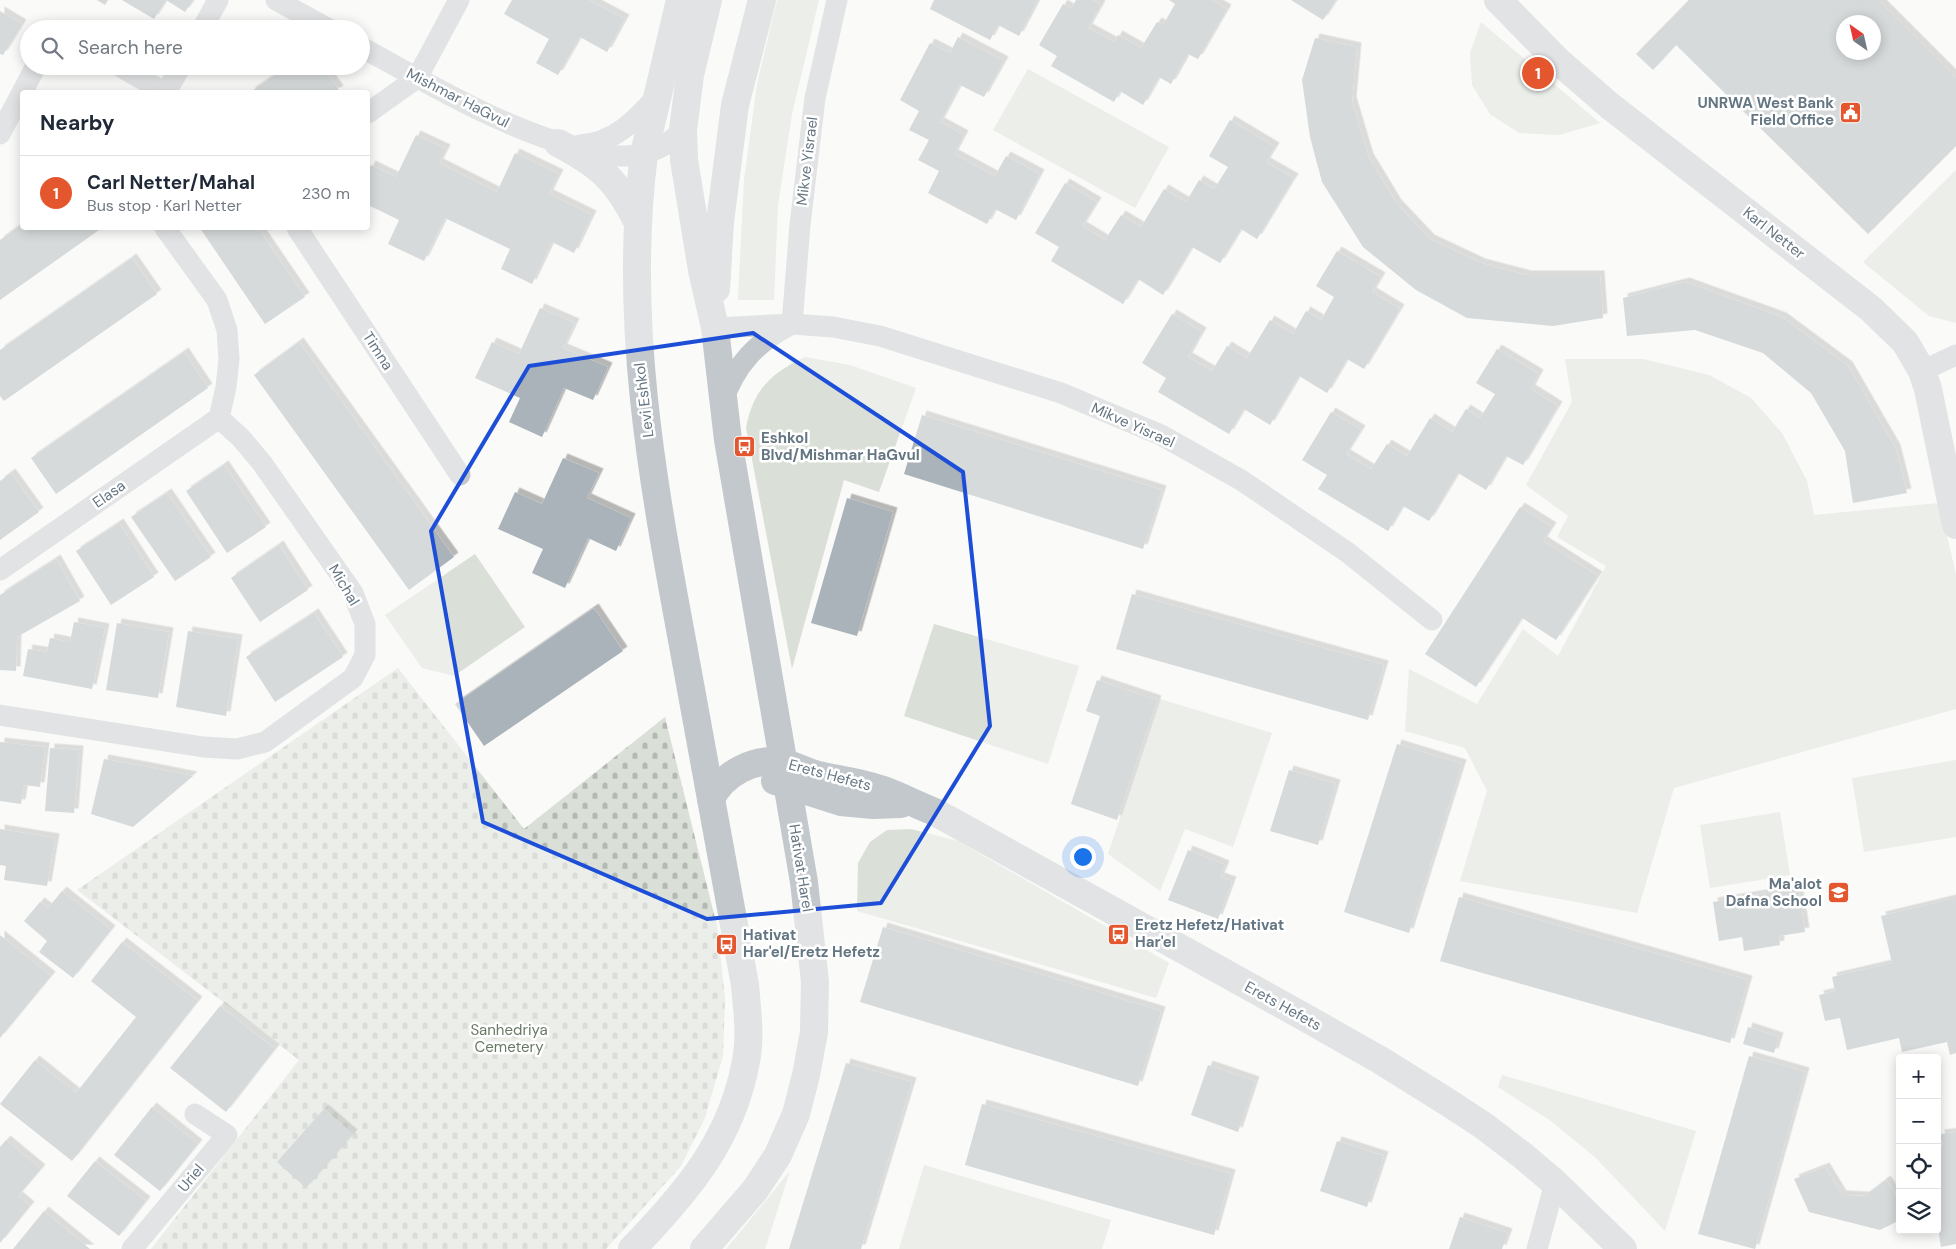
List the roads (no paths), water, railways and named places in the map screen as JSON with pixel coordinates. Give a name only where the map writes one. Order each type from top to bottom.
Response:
[{"type":"street","points":[[207,20],[218,0]]},
{"type":"street","points":[[276,0],[313,20]]},
{"type":"street","points":[[370,112],[417,78],[459,0]]},
{"type":"street","name":"Levi Eshkol","points":[[680,0],[644,154],[638,223],[636,289],[639,356],[664,546],[711,799]]},
{"type":"street","points":[[708,0],[690,75],[683,130],[684,160],[694,227],[716,328]]},
{"type":"street","points":[[762,0],[734,105],[720,222],[716,328],[722,402],[786,774]]},
{"type":"street","name":"Mikve Yisrael","points":[[792,324],[800,225],[815,98],[837,0]]},
{"type":"street","name":"Karl Netter","points":[[1498,0],[1558,61],[1610,106],[1871,309],[1905,342],[1922,371],[1928,389],[1956,526]]},
{"type":"street","name":"Mishmar HaGvul","points":[[370,52],[417,78],[506,122],[558,143],[606,155],[625,156],[658,150],[671,142],[683,130]]},
{"type":"street","points":[[23,90],[31,75]]},
{"type":"street","points":[[135,75],[161,90]]},
{"type":"street","points":[[166,90],[175,75]]},
{"type":"street","name":"Mishmar HaGvul","points":[[558,143],[592,144],[604,140],[640,115],[658,95]]},
{"type":"street","points":[[0,134],[20,96]]},
{"type":"street","points":[[558,143],[580,155],[610,178],[629,204],[638,223]]},
{"type":"street","points":[[166,230],[217,300],[227,330],[228,368],[219,418]]},
{"type":"street","name":"Timna","points":[[298,230],[460,475]]},
{"type":"street","points":[[722,402],[730,381],[749,355],[773,334],[792,324]]},
{"type":"street","name":"Mikve Yisrael","points":[[716,328],[792,324],[833,327],[880,336],[1061,393],[1162,435],[1241,480],[1347,552],[1432,620]]},
{"type":"street","points":[[1922,371],[1956,355]]},
{"type":"street","name":"Elasa","points":[[0,570],[219,418]]},
{"type":"street","name":"Michal","points":[[0,715],[203,748],[237,749],[265,742],[353,678],[365,655],[365,624],[353,593],[262,463],[241,438],[219,418]]},
{"type":"street","points":[[702,750],[743,768]]},
{"type":"street","name":"Erets Hefets","points":[[711,799],[714,792],[725,780],[743,768],[761,762],[786,774],[814,774],[864,784],[886,791],[935,812],[1380,1060],[1484,1126],[1555,1183],[1623,1249]]},
{"type":"street","name":"Hativat Harel","points":[[704,1249],[755,1190],[778,1155],[796,1114],[814,1032],[815,982],[804,882],[786,774]]},
{"type":"street","points":[[632,1249],[687,1190],[709,1159],[726,1128],[738,1095],[746,1059],[749,1021],[745,985],[711,799]]},
{"type":"street","name":"Uriel","points":[[132,1249],[226,1135],[195,1114]]},
{"type":"street","points":[[1537,1249],[1555,1183]]},
{"type":"place","name":"Carl Netter/Mahal","points":[[1538,73]]},
{"type":"place","name":"UNRWA West Bank Field Office","points":[[1850,112]]},
{"type":"place","name":"Eshkol Blvd/Mishmar HaGvul","points":[[745,447]]},
{"type":"place","name":"Ma'alot Dafna School","points":[[1838,893]]},
{"type":"place","name":"Eretz Hefetz/Hativat Har'el","points":[[1119,934]]},
{"type":"place","name":"Hativat Har'el/Eretz Hefetz","points":[[727,944]]},
{"type":"park label","name":"Sanhedriya Cemetery","points":[[509,1038]]}]
